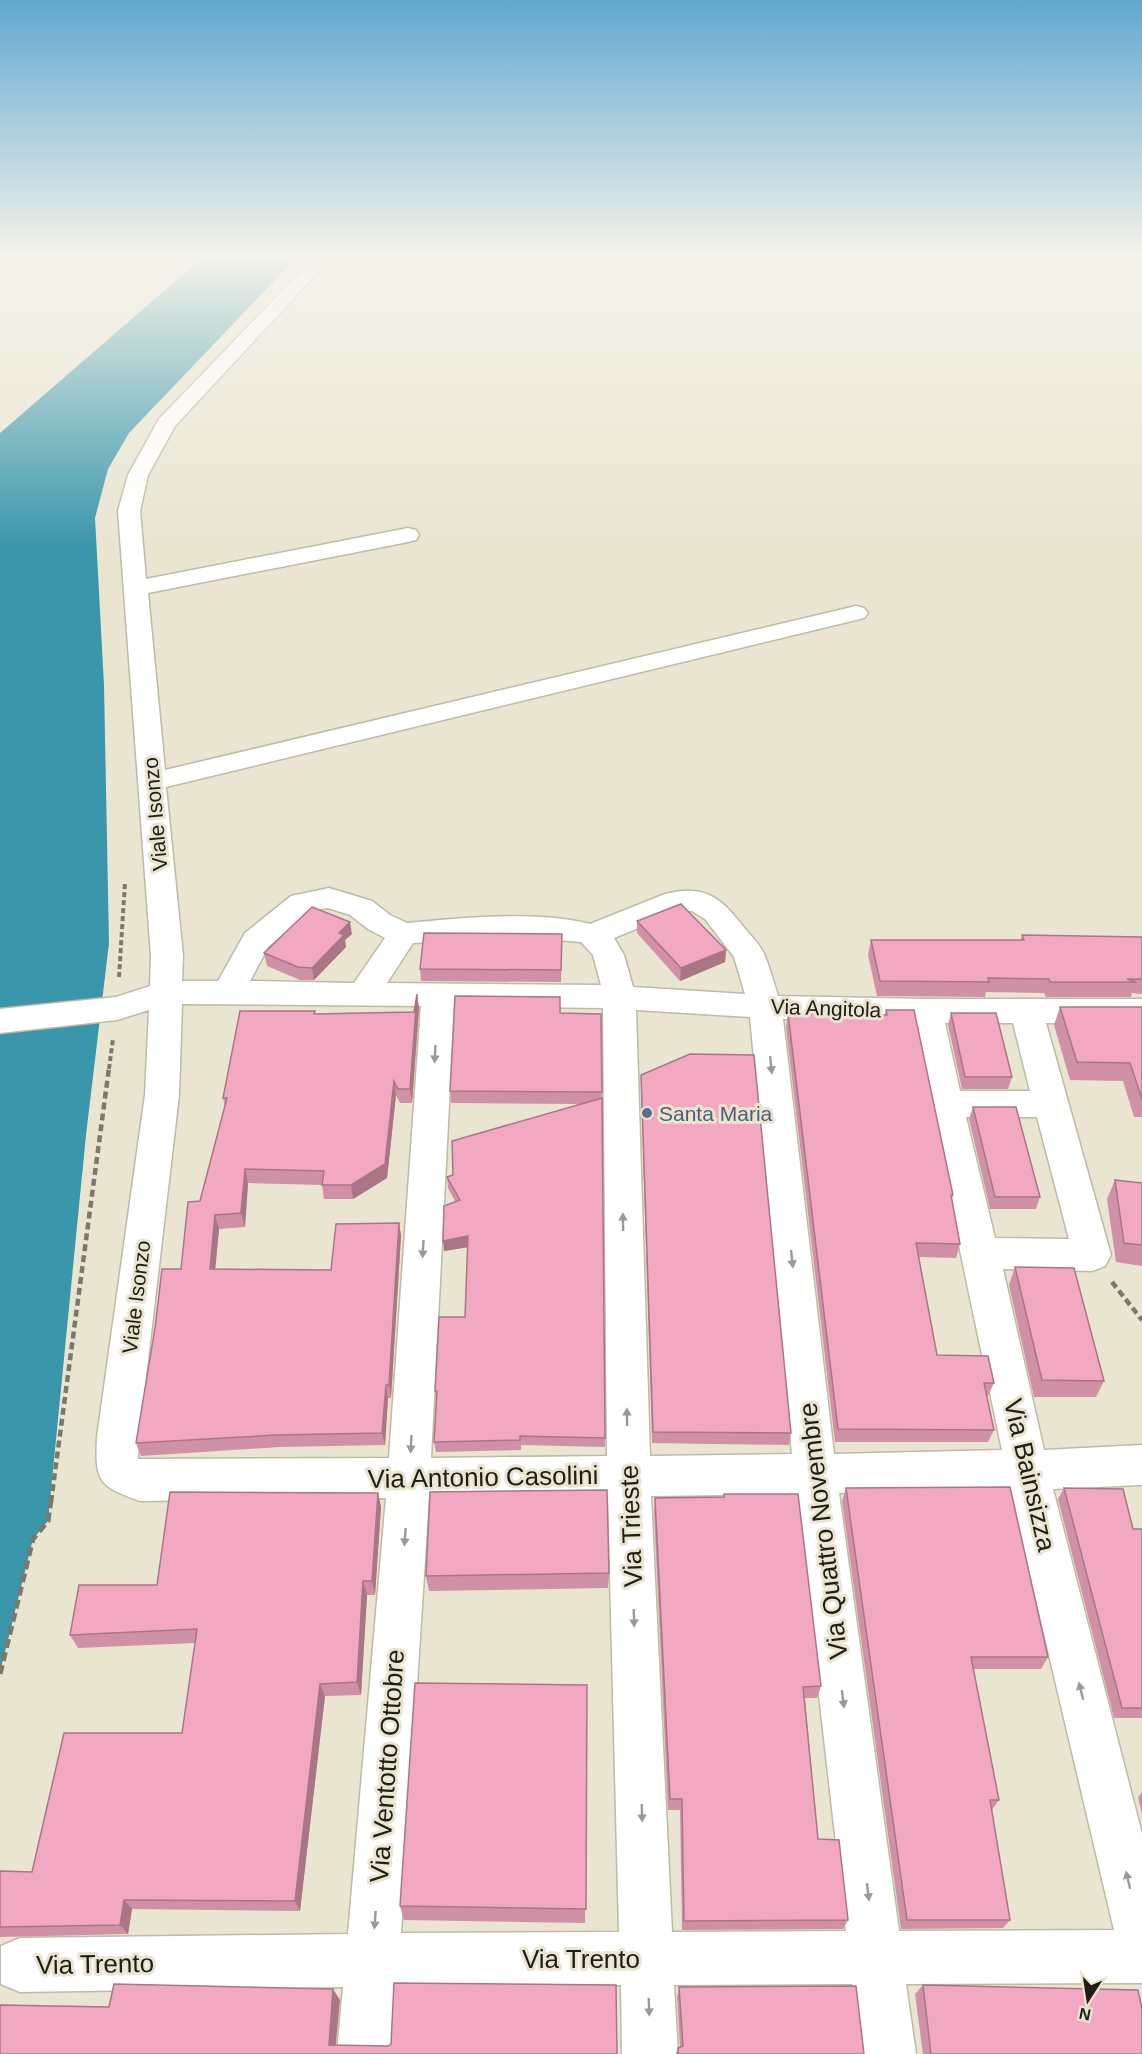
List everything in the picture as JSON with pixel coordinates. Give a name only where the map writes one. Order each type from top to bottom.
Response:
[{"type":"street","name":"Viale Isonzo","points":[[118,1437],[162,1095],[167,956],[129,511],[138,475],[166,423],[231,355]]},
{"type":"street","points":[[136,588],[408,535]]},
{"type":"street","points":[[151,782],[856,613]]},
{"type":"street","points":[[228,992],[256,940],[302,903],[328,898],[361,908],[380,922],[403,934],[442,929],[571,930],[592,935]]},
{"type":"street","name":"Via Quattro Novembre","points":[[592,935],[676,901],[698,901],[716,912],[749,955],[765,1006],[815,1474],[888,2054]]},
{"type":"street","points":[[362,995],[403,934]]},
{"type":"street","name":"Via Trieste","points":[[592,935],[610,956],[619,997],[629,1475],[650,2054]]},
{"type":"street","name":"Via Angitola","points":[[0,1021],[117,1008],[165,993],[228,992],[619,997],[765,1006],[926,1011],[1142,1011]]},
{"type":"street","name":"Via Ventotto Ottobre","points":[[365,2054],[409,1479],[438,996]]},
{"type":"street","name":"Via Bainsizza","points":[[926,1011],[1027,1470],[1142,1937]]},
{"type":"street","points":[[980,1253],[1092,1255],[1026,1011]]},
{"type":"street","points":[[945,1104],[1051,1104]]},
{"type":"street","name":"Via Antonio Casolini","points":[[118,1437],[117,1467],[126,1476],[140,1481],[815,1474],[1027,1470],[1142,1465]]},
{"type":"street","name":"Via Trento","points":[[20,1965],[372,1960],[1142,1956]]},
{"type":"path","points":[[0,1674],[33,1539],[48,1521],[117,1008]]},
{"type":"path","points":[[1092,1255],[1142,1320]]},
{"type":"water","points":[[90,355],[204,355],[129,433],[108,469],[95,518],[104,685],[109,943],[86,1135],[48,1521],[33,1539],[0,1672],[0,433]]},
{"type":"building","points":[[681,904],[726,950],[681,968],[637,921]]},
{"type":"building","points":[[312,907],[350,922],[339,933],[344,935],[312,968],[298,967],[264,953]]},
{"type":"building","points":[[424,933],[562,934],[561,970],[420,969]]},
{"type":"building","points":[[1022,935],[1142,937],[1142,979],[1127,979],[1136,982],[1050,982],[1049,979],[988,978],[989,982],[880,981],[871,940],[1024,940]]},
{"type":"building","points":[[417,994],[410,1089],[398,1089],[394,1081],[385,1164],[351,1185],[322,1185],[324,1171],[245,1169],[241,1213],[215,1215],[210,1269],[331,1270],[336,1224],[399,1223],[389,1385],[386,1385],[382,1433],[276,1435],[136,1443],[162,1269],[181,1269],[188,1202],[200,1201],[227,1098],[223,1098],[240,1011],[315,1011],[314,1014],[414,1012]]},
{"type":"building","points":[[455,996],[560,997],[560,1013],[601,1014],[602,1092],[450,1091]]},
{"type":"building","points":[[1060,1007],[1142,1007],[1142,1099],[1130,1063],[1077,1062]]},
{"type":"building","points":[[886,1010],[914,1010],[953,1195],[951,1195],[960,1244],[916,1243],[937,1355],[988,1356],[994,1383],[984,1383],[994,1430],[838,1429],[788,1013],[887,1015]]},
{"type":"building","points":[[951,1013],[996,1013],[1012,1077],[965,1077]]},
{"type":"building","points":[[690,1054],[754,1055],[791,1433],[653,1432],[641,1075]]},
{"type":"building","points":[[602,1098],[605,1438],[520,1436],[520,1440],[434,1442],[439,1317],[465,1317],[468,1236],[443,1241],[444,1206],[460,1200],[447,1177],[453,1175],[452,1141]]},
{"type":"building","points":[[973,1107],[1016,1107],[1040,1197],[995,1197]]},
{"type":"building","points":[[1115,1180],[1142,1183],[1142,1245],[1124,1243]]},
{"type":"building","points":[[1015,1267],[1074,1268],[1104,1381],[1042,1380]]},
{"type":"building","points":[[1010,1487],[1048,1657],[971,1657],[999,1800],[990,1800],[1010,1920],[907,1920],[846,1488]]},
{"type":"building","points":[[1064,1488],[1123,1489],[1133,1529],[1142,1529],[1142,1708],[1122,1708]]},
{"type":"building","points":[[607,1490],[609,1573],[426,1576],[430,1492]]},
{"type":"building","points":[[170,1492],[378,1493],[372,1581],[363,1581],[357,1682],[320,1684],[295,1901],[124,1900],[120,1925],[0,1927],[0,1871],[32,1872],[64,1733],[182,1733],[197,1629],[70,1635],[79,1585],[157,1585]]},
{"type":"building","points":[[724,1494],[798,1494],[821,1686],[803,1687],[818,1839],[839,1840],[848,1920],[684,1921],[682,1799],[670,1799],[655,1498],[724,1497]]},
{"type":"building","points":[[415,1683],[587,1685],[586,1909],[400,1906]]},
{"type":"building","points":[[394,1983],[616,1985],[617,2054],[0,2054],[0,2005],[109,2007],[114,1984],[333,1989],[329,2045],[388,2046],[391,2044]]},
{"type":"building","points":[[923,1985],[1138,1990],[1142,2009],[1142,2054],[931,2054]]},
{"type":"building","points":[[856,1986],[864,2054],[678,2054],[678,2048],[683,2046],[679,1987]]},
{"type":"place","name":"Santa Maria","points":[[647,1113]]}]
